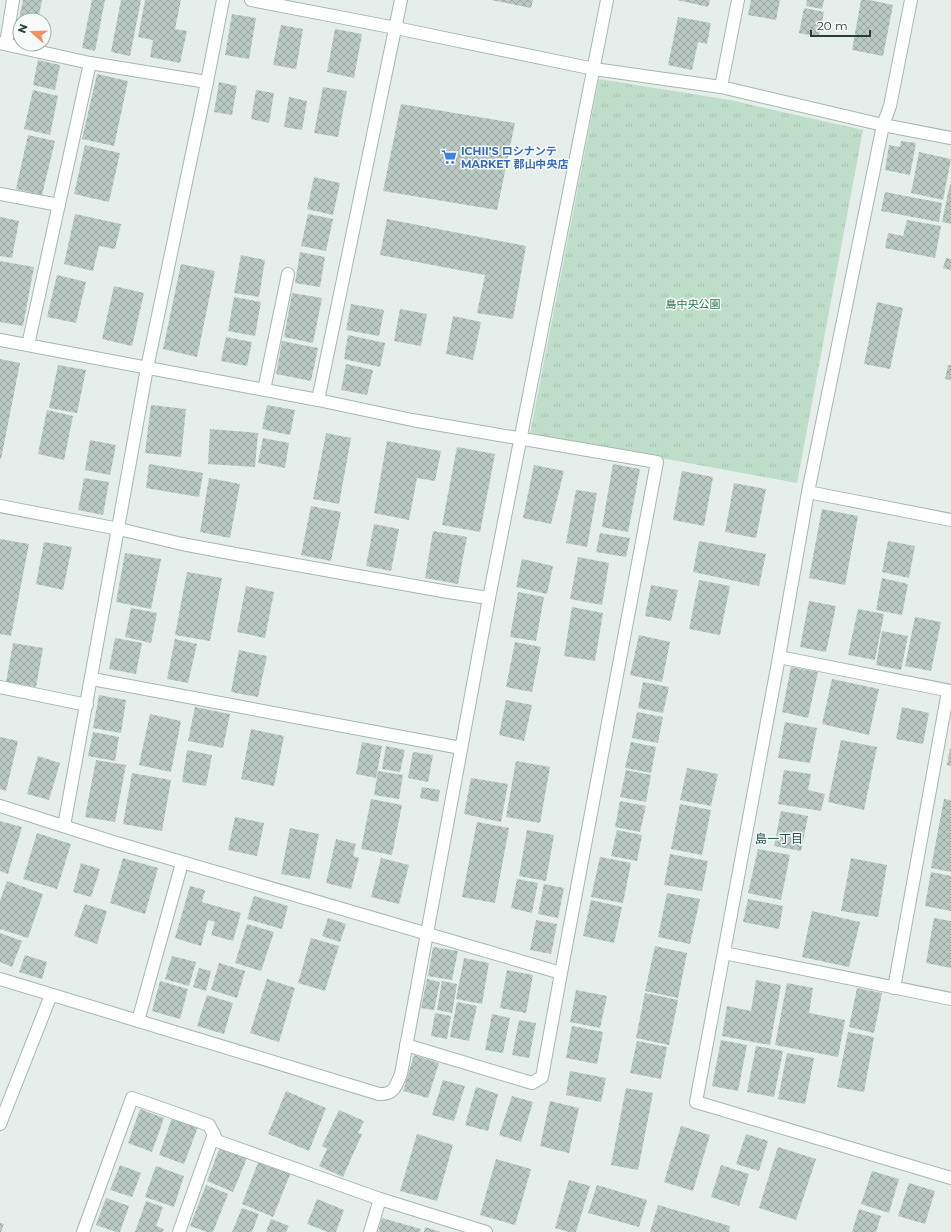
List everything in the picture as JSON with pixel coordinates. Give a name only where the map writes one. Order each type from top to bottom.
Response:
[{"type":"street","points":[[13,0],[3,44],[90,63],[207,82]]},
{"type":"street","points":[[64,826],[148,368],[223,0]]},
{"type":"street","points":[[251,0],[594,69],[721,87],[883,125],[951,138]]},
{"type":"street","points":[[318,400],[401,0]]},
{"type":"street","points":[[0,979],[379,1094],[386,1094],[394,1089],[401,1074],[489,598],[607,0]]},
{"type":"street","points":[[721,87],[738,0]]},
{"type":"street","points":[[911,0],[890,106],[883,125],[808,492],[779,657],[696,1102],[951,1178]]},
{"type":"street","points":[[28,345],[90,63]]},
{"type":"street","points":[[0,194],[59,205]]},
{"type":"street","points":[[264,390],[288,274]]},
{"type":"street","points":[[0,340],[318,400],[412,420],[656,462],[542,1077],[532,1083],[406,1045]]},
{"type":"street","points":[[808,492],[951,520]]},
{"type":"street","points":[[0,506],[119,529],[182,544],[489,598]]},
{"type":"street","points":[[779,657],[950,691],[894,988]]},
{"type":"street","points":[[92,679],[461,748]]},
{"type":"street","points":[[0,687],[87,704]]},
{"type":"street","points":[[0,806],[427,935],[561,973]]},
{"type":"street","points":[[138,1021],[182,862]]},
{"type":"street","points":[[724,953],[951,999]]},
{"type":"street","points":[[0,1124],[51,995]]},
{"type":"street","points":[[83,1232],[132,1098],[209,1125],[217,1141],[380,1198],[486,1232]]},
{"type":"street","points":[[179,1232],[214,1134]]},
{"type":"street","points":[[370,1232],[380,1198]]},
{"type":"green space","name":"島中央公園","points":[[599,79],[730,100],[863,130],[797,483],[530,434]]},
{"type":"building","points":[[23,0],[42,0],[40,12],[20,12]]},
{"type":"building","points":[[92,0],[105,0],[95,51],[82,48]]},
{"type":"building","points":[[121,0],[141,0],[130,56],[111,52]]},
{"type":"building","points":[[145,0],[181,0],[175,29],[187,31],[180,63],[150,57],[153,40],[138,37]]},
{"type":"building","points":[[491,0],[533,0],[531,8]]},
{"type":"building","points":[[677,0],[710,0],[708,7]]},
{"type":"building","points":[[751,0],[780,0],[776,20],[748,15]]},
{"type":"building","points":[[807,0],[824,0],[822,9],[806,6]]},
{"type":"building","points":[[861,0],[869,0],[893,5],[883,56],[852,50]]},
{"type":"building","points":[[804,8],[824,12],[819,37],[799,33]]},
{"type":"building","points":[[232,14],[256,18],[249,59],[225,55]]},
{"type":"building","points":[[678,17],[711,23],[707,44],[698,42],[692,70],[668,65]]},
{"type":"building","points":[[281,25],[303,29],[296,69],[273,65]]},
{"type":"building","points":[[335,29],[362,34],[354,78],[327,72]]},
{"type":"building","points":[[38,60],[60,65],[55,90],[33,85]]},
{"type":"building","points":[[97,74],[128,81],[114,146],[82,139]]},
{"type":"building","points":[[219,82],[237,86],[232,115],[214,112]]},
{"type":"building","points":[[323,87],[347,91],[338,137],[314,133]]},
{"type":"building","points":[[33,90],[58,96],[50,135],[24,129]]},
{"type":"building","points":[[256,90],[274,93],[269,123],[251,119]]},
{"type":"building","points":[[289,97],[307,101],[302,130],[284,127]]},
{"type":"building","name":"ICHII’S ロシナンテ MARKET 郡山中央店","points":[[401,104],[515,123],[497,210],[383,191]]},
{"type":"building","points":[[28,135],[55,141],[42,195],[16,189]]},
{"type":"building","points":[[901,141],[916,143],[910,175],[885,170],[889,145],[900,147]]},
{"type":"building","points":[[85,145],[120,153],[109,202],[74,194]]},
{"type":"building","points":[[919,152],[951,159],[943,200],[911,193]]},
{"type":"building","points":[[314,177],[340,183],[333,215],[307,209]]},
{"type":"building","points":[[951,184],[951,224],[942,222]]},
{"type":"building","points":[[885,192],[942,203],[939,222],[881,211]]},
{"type":"building","points":[[75,214],[121,224],[115,249],[99,246],[93,271],[64,264]]},
{"type":"building","points":[[308,214],[333,219],[326,251],[301,246]]},
{"type":"building","points":[[0,217],[19,221],[12,258],[0,256]]},
{"type":"building","points":[[387,219],[526,246],[513,319],[477,313],[485,275],[380,255]]},
{"type":"building","points":[[907,220],[941,226],[935,258],[885,248],[888,233],[903,236]]},
{"type":"building","points":[[300,252],[325,257],[320,287],[295,283]]},
{"type":"building","points":[[241,255],[265,260],[259,297],[234,293]]},
{"type":"building","points":[[946,258],[951,259],[951,270],[943,268]]},
{"type":"building","points":[[0,261],[34,267],[23,326],[0,322]]},
{"type":"building","points":[[181,264],[215,271],[197,357],[163,349]]},
{"type":"building","points":[[57,275],[86,282],[76,323],[47,317]]},
{"type":"building","points":[[114,286],[144,293],[132,346],[102,339]]},
{"type":"building","points":[[292,293],[322,298],[313,343],[284,337]]},
{"type":"building","points":[[234,297],[261,302],[255,336],[228,331]]},
{"type":"building","points":[[877,302],[903,308],[890,369],[864,364]]},
{"type":"building","points":[[351,304],[384,310],[379,336],[346,330]]},
{"type":"building","points":[[400,309],[427,314],[421,346],[394,341]]},
{"type":"building","points":[[453,316],[481,322],[473,360],[446,354]]},
{"type":"building","points":[[348,335],[385,343],[380,367],[344,359]]},
{"type":"building","points":[[226,337],[252,342],[247,366],[221,361]]},
{"type":"building","points":[[282,341],[318,348],[311,381],[276,374]]},
{"type":"building","points":[[0,359],[20,363],[1,459],[0,459]]},
{"type":"building","points":[[346,364],[373,370],[367,395],[341,390]]},
{"type":"building","points":[[58,365],[86,370],[77,413],[49,408]]},
{"type":"building","points":[[948,365],[951,365],[951,380],[945,379]]},
{"type":"building","points":[[151,405],[186,409],[181,457],[145,453]]},
{"type":"building","points":[[267,405],[295,410],[290,435],[262,429]]},
{"type":"building","points":[[47,410],[73,416],[64,460],[38,454]]},
{"type":"building","points":[[210,429],[258,433],[255,467],[208,464]]},
{"type":"building","points":[[326,433],[351,438],[339,504],[313,499]]},
{"type":"building","points":[[263,438],[289,443],[285,468],[258,463]]},
{"type":"building","points":[[90,440],[116,445],[110,475],[85,470]]},
{"type":"building","points":[[387,441],[441,451],[435,481],[417,478],[409,520],[374,513]]},
{"type":"building","points":[[457,447],[495,454],[480,532],[442,525]]},
{"type":"building","points":[[149,464],[203,473],[199,497],[146,488]]},
{"type":"building","points":[[613,464],[640,469],[628,532],[602,527]]},
{"type":"building","points":[[534,465],[564,471],[551,524],[523,518]]},
{"type":"building","points":[[682,471],[713,477],[704,526],[673,520]]},
{"type":"building","points":[[84,478],[109,482],[103,515],[78,510]]},
{"type":"building","points":[[209,478],[240,484],[230,538],[200,532]]},
{"type":"building","points":[[734,483],[766,489],[756,538],[725,532]]},
{"type":"building","points":[[576,490],[597,493],[587,547],[566,543]]},
{"type":"building","points":[[311,506],[341,512],[331,561],[301,555]]},
{"type":"building","points":[[822,509],[858,516],[845,585],[809,578]]},
{"type":"building","points":[[374,524],[399,529],[391,571],[366,566]]},
{"type":"building","points":[[433,531],[467,537],[458,584],[425,578]]},
{"type":"building","points":[[600,533],[630,538],[626,557],[596,552]]},
{"type":"building","points":[[0,539],[29,544],[11,636],[0,634]]},
{"type":"building","points":[[699,541],[766,554],[759,586],[693,572]]},
{"type":"building","points":[[888,541],[915,546],[909,578],[882,572]]},
{"type":"building","points":[[44,542],[72,547],[63,590],[36,584]]},
{"type":"building","points":[[125,553],[161,559],[151,609],[116,602]]},
{"type":"building","points":[[578,557],[609,563],[602,605],[570,599]]},
{"type":"building","points":[[522,559],[553,566],[547,594],[516,587]]},
{"type":"building","points":[[187,572],[222,578],[210,641],[175,635]]},
{"type":"building","points":[[882,578],[908,584],[902,615],[876,610]]},
{"type":"building","points":[[699,580],[730,586],[720,635],[689,629]]},
{"type":"building","points":[[651,585],[678,590],[671,621],[645,616]]},
{"type":"building","points":[[246,586],[274,592],[265,638],[237,632]]},
{"type":"building","points":[[518,592],[544,597],[536,641],[510,637]]},
{"type":"building","points":[[809,601],[836,606],[826,652],[800,647]]},
{"type":"building","points":[[572,607],[603,613],[595,661],[564,656]]},
{"type":"building","points":[[131,608],[157,613],[151,643],[125,637]]},
{"type":"building","points":[[858,609],[884,614],[875,660],[848,655]]},
{"type":"building","points":[[915,617],[941,622],[931,671],[905,666]]},
{"type":"building","points":[[882,631],[908,636],[901,670],[876,665]]},
{"type":"building","points":[[639,635],[670,642],[662,682],[630,675]]},
{"type":"building","points":[[115,638],[142,643],[136,674],[109,669]]},
{"type":"building","points":[[175,639],[197,644],[188,683],[167,679]]},
{"type":"building","points":[[515,642],[541,647],[532,692],[506,687]]},
{"type":"building","points":[[13,643],[43,648],[36,687],[6,682]]},
{"type":"building","points":[[239,650],[267,656],[258,697],[231,692]]},
{"type":"building","points":[[791,667],[818,672],[808,718],[782,712]]},
{"type":"building","points":[[832,679],[879,689],[869,735],[822,724]]},
{"type":"building","points":[[643,682],[669,687],[663,713],[638,708]]},
{"type":"building","points":[[99,695],[126,700],[121,733],[93,728]]},
{"type":"building","points":[[506,700],[532,705],[524,741],[499,735]]},
{"type":"building","points":[[195,707],[230,714],[223,748],[188,741]]},
{"type":"building","points":[[902,707],[929,713],[923,744],[896,739]]},
{"type":"building","points":[[637,712],[663,717],[658,743],[632,738]]},
{"type":"building","points":[[150,714],[181,721],[171,772],[139,765]]},
{"type":"building","points":[[785,722],[817,728],[810,763],[778,758]]},
{"type":"building","points":[[251,729],[284,736],[274,786],[241,779]]},
{"type":"building","points":[[93,732],[119,737],[115,761],[88,756]]},
{"type":"building","points":[[0,737],[18,741],[6,791],[0,789]]},
{"type":"building","points":[[841,740],[877,747],[864,810],[828,802]]},
{"type":"building","points":[[362,742],[382,746],[376,778],[356,774]]},
{"type":"building","points":[[631,742],[656,747],[651,773],[625,768]]},
{"type":"building","points":[[386,746],[405,750],[400,772],[382,769]]},
{"type":"building","points":[[951,748],[951,766],[947,765]]},
{"type":"building","points":[[187,750],[212,755],[206,786],[182,782]]},
{"type":"building","points":[[413,752],[433,755],[428,782],[408,778]]},
{"type":"building","points":[[38,756],[60,763],[49,800],[27,794]]},
{"type":"building","points":[[96,760],[126,765],[115,822],[85,817]]},
{"type":"building","points":[[516,761],[550,767],[540,823],[506,817]]},
{"type":"building","points":[[687,768],[718,774],[711,806],[680,800]]},
{"type":"building","points":[[626,770],[651,775],[646,802],[620,797]]},
{"type":"building","points":[[784,770],[811,774],[808,790],[825,794],[821,811],[778,804]]},
{"type":"building","points":[[378,771],[403,775],[399,799],[374,795]]},
{"type":"building","points":[[132,773],[171,780],[162,831],[123,824]]},
{"type":"building","points":[[471,778],[508,784],[501,822],[464,814]]},
{"type":"building","points":[[422,787],[440,790],[438,802],[420,798]]},
{"type":"building","points":[[371,799],[402,805],[392,855],[361,849]]},
{"type":"building","points":[[944,799],[951,800],[951,872],[931,868]]},
{"type":"building","points":[[620,801],[646,806],[640,832],[615,827]]},
{"type":"building","points":[[680,804],[711,810],[702,855],[671,849]]},
{"type":"building","points":[[781,811],[808,816],[801,851],[774,846]]},
{"type":"building","points":[[235,817],[264,823],[257,856],[228,850]]},
{"type":"building","points":[[0,821],[22,827],[8,874],[0,871]]},
{"type":"building","points":[[477,822],[509,828],[495,903],[462,897]]},
{"type":"building","points":[[290,828],[319,834],[310,879],[281,874]]},
{"type":"building","points":[[527,830],[554,835],[546,881],[519,876]]},
{"type":"building","points":[[617,830],[642,835],[637,861],[611,856]]},
{"type":"building","points":[[37,833],[71,844],[57,889],[23,879]]},
{"type":"building","points":[[336,839],[356,844],[353,856],[359,858],[351,889],[326,883]]},
{"type":"building","points":[[758,849],[790,855],[781,900],[748,893]]},
{"type":"building","points":[[670,854],[708,861],[702,891],[664,885]]},
{"type":"building","points":[[600,857],[631,863],[623,903],[591,897]]},
{"type":"building","points":[[123,858],[158,868],[145,914],[110,903]]},
{"type":"building","points":[[381,858],[409,865],[399,904],[371,897]]},
{"type":"building","points":[[851,858],[887,865],[878,917],[841,911]]},
{"type":"building","points":[[81,863],[100,869],[91,897],[73,892]]},
{"type":"building","points":[[931,872],[951,876],[951,911],[925,906]]},
{"type":"building","points":[[517,879],[538,883],[532,913],[511,908]]},
{"type":"building","points":[[7,881],[43,894],[28,938],[0,929],[0,901]]},
{"type":"building","points":[[544,884],[564,888],[558,918],[538,914]]},
{"type":"building","points":[[190,886],[205,890],[202,902],[241,913],[233,941],[211,935],[215,922],[208,920],[201,946],[175,938]]},
{"type":"building","points":[[667,893],[700,899],[690,944],[658,937]]},
{"type":"building","points":[[254,896],[288,906],[282,929],[247,919]]},
{"type":"building","points":[[748,899],[783,906],[779,929],[743,922]]},
{"type":"building","points":[[591,900],[622,907],[614,943],[583,936]]},
{"type":"building","points":[[85,904],[107,911],[97,944],[74,936]]},
{"type":"building","points":[[812,911],[860,922],[849,967],[802,957]]},
{"type":"building","points":[[328,918],[346,924],[340,942],[322,936]]},
{"type":"building","points":[[934,918],[951,921],[951,968],[926,963]]},
{"type":"building","points":[[536,920],[557,924],[551,954],[530,950]]},
{"type":"building","points":[[247,924],[274,932],[261,971],[235,963]]},
{"type":"building","points":[[0,933],[22,941],[12,967],[0,962]]},
{"type":"building","points":[[311,938],[339,946],[325,991],[298,983]]},
{"type":"building","points":[[655,946],[687,953],[678,998],[645,991]]},
{"type":"building","points":[[433,947],[458,951],[452,980],[428,976]]},
{"type":"building","points":[[25,955],[47,962],[42,979],[19,972]]},
{"type":"building","points":[[172,956],[196,962],[189,986],[165,979]]},
{"type":"building","points":[[464,958],[489,963],[482,1004],[456,999]]},
{"type":"building","points":[[219,963],[245,971],[237,998],[211,990]]},
{"type":"building","points":[[199,968],[211,971],[206,991],[193,987]]},
{"type":"building","points":[[507,970],[533,975],[526,1013],[500,1008]]},
{"type":"building","points":[[267,979],[295,988],[279,1042],[250,1033]]},
{"type":"building","points":[[427,979],[440,982],[434,1010],[421,1008]]},
{"type":"building","points":[[756,980],[781,985],[770,1045],[722,1036],[727,1006],[751,1011]]},
{"type":"building","points":[[160,981],[188,989],[180,1019],[152,1011]]},
{"type":"building","points":[[442,981],[457,984],[452,1013],[437,1010]]},
{"type":"building","points":[[787,983],[813,988],[809,1013],[845,1020],[838,1057],[775,1045]]},
{"type":"building","points":[[857,988],[882,993],[874,1033],[849,1027]]},
{"type":"building","points":[[576,990],[607,996],[600,1028],[570,1022]]},
{"type":"building","points":[[645,993],[678,1000],[669,1045],[636,1038]]},
{"type":"building","points":[[207,995],[233,1003],[224,1034],[197,1026]]},
{"type":"building","points":[[457,1002],[477,1006],[469,1041],[450,1037]]},
{"type":"building","points":[[435,1013],[451,1016],[447,1039],[431,1036]]},
{"type":"building","points":[[492,1014],[510,1018],[503,1053],[485,1050]]},
{"type":"building","points":[[519,1020],[536,1023],[529,1058],[512,1055]]},
{"type":"building","points":[[572,1026],[603,1032],[597,1064],[566,1058]]},
{"type":"building","points":[[848,1032],[874,1037],[864,1092],[837,1087]]},
{"type":"building","points":[[721,1040],[747,1045],[738,1091],[712,1086]]},
{"type":"building","points":[[637,1041],[667,1047],[661,1079],[630,1073]]},
{"type":"building","points":[[756,1046],[783,1051],[774,1097],[747,1092]]},
{"type":"building","points":[[787,1053],[814,1058],[805,1104],[778,1099]]},
{"type":"building","points":[[414,1055],[439,1063],[428,1098],[403,1091]]},
{"type":"building","points":[[570,1071],[606,1078],[601,1102],[566,1095]]},
{"type":"building","points":[[443,1080],[465,1086],[454,1121],[432,1115]]},
{"type":"building","points":[[476,1087],[498,1094],[488,1131],[465,1125]]},
{"type":"building","points":[[626,1088],[653,1093],[638,1170],[611,1165]]},
{"type":"building","points":[[286,1091],[326,1108],[309,1151],[268,1134]]},
{"type":"building","points":[[512,1096],[533,1102],[521,1142],[499,1135]]},
{"type":"building","points":[[550,1101],[579,1108],[569,1153],[540,1146]]},
{"type":"building","points":[[140,1109],[164,1118],[152,1152],[128,1143]]},
{"type":"building","points":[[339,1110],[364,1121],[358,1133],[362,1134],[343,1177],[319,1166],[327,1149],[322,1146]]},
{"type":"building","points":[[172,1118],[198,1127],[184,1164],[159,1155]]},
{"type":"building","points":[[681,1126],[710,1135],[693,1191],[664,1182]]},
{"type":"building","points":[[417,1134],[453,1145],[437,1201],[400,1191]]},
{"type":"building","points":[[746,1134],[768,1141],[759,1171],[736,1164]]},
{"type":"building","points":[[220,1147],[247,1158],[233,1192],[207,1181]]},
{"type":"building","points":[[778,1147],[816,1159],[796,1220],[759,1208]]},
{"type":"building","points":[[496,1159],[531,1169],[515,1225],[480,1215]]},
{"type":"building","points":[[259,1160],[291,1172],[273,1217],[242,1204]]},
{"type":"building","points":[[120,1165],[141,1173],[132,1197],[110,1190]]},
{"type":"building","points":[[721,1165],[749,1174],[739,1206],[711,1197]]},
{"type":"building","points":[[156,1166],[184,1176],[174,1207],[145,1197]]},
{"type":"building","points":[[872,1171],[899,1179],[889,1213],[861,1204]]},
{"type":"building","points":[[569,1180],[590,1186],[576,1232],[569,1232],[555,1228]]},
{"type":"building","points":[[909,1183],[935,1191],[925,1224],[898,1216]]},
{"type":"building","points":[[206,1185],[228,1194],[213,1232],[207,1232],[190,1226]]},
{"type":"building","points":[[597,1185],[647,1200],[639,1227],[588,1213]]},
{"type":"building","points":[[106,1198],[129,1206],[120,1232],[96,1225]]},
{"type":"building","points":[[317,1199],[344,1210],[336,1232],[328,1232],[307,1224]]},
{"type":"building","points":[[146,1201],[163,1207],[156,1226],[164,1229],[163,1232],[135,1232]]},
{"type":"building","points":[[658,1205],[730,1226],[729,1232],[650,1232]]},
{"type":"building","points":[[242,1208],[259,1214],[252,1232],[232,1232]]},
{"type":"building","points":[[859,1209],[881,1216],[876,1232],[852,1232]]},
{"type":"building","points":[[382,1218],[421,1229],[420,1232],[378,1232]]},
{"type":"building","points":[[271,1219],[289,1226],[286,1232],[266,1232]]},
{"type":"building","points":[[0,1223],[4,1224],[1,1232],[0,1232]]},
{"type":"building","points":[[425,1227],[441,1232],[424,1232]]},
{"type":"place","name":"ICHII’S ロシナンテ MARKET 郡山中央店","points":[[449,157]]},
{"type":"district","name":"島一丁目","points":[[779,839]]}]
